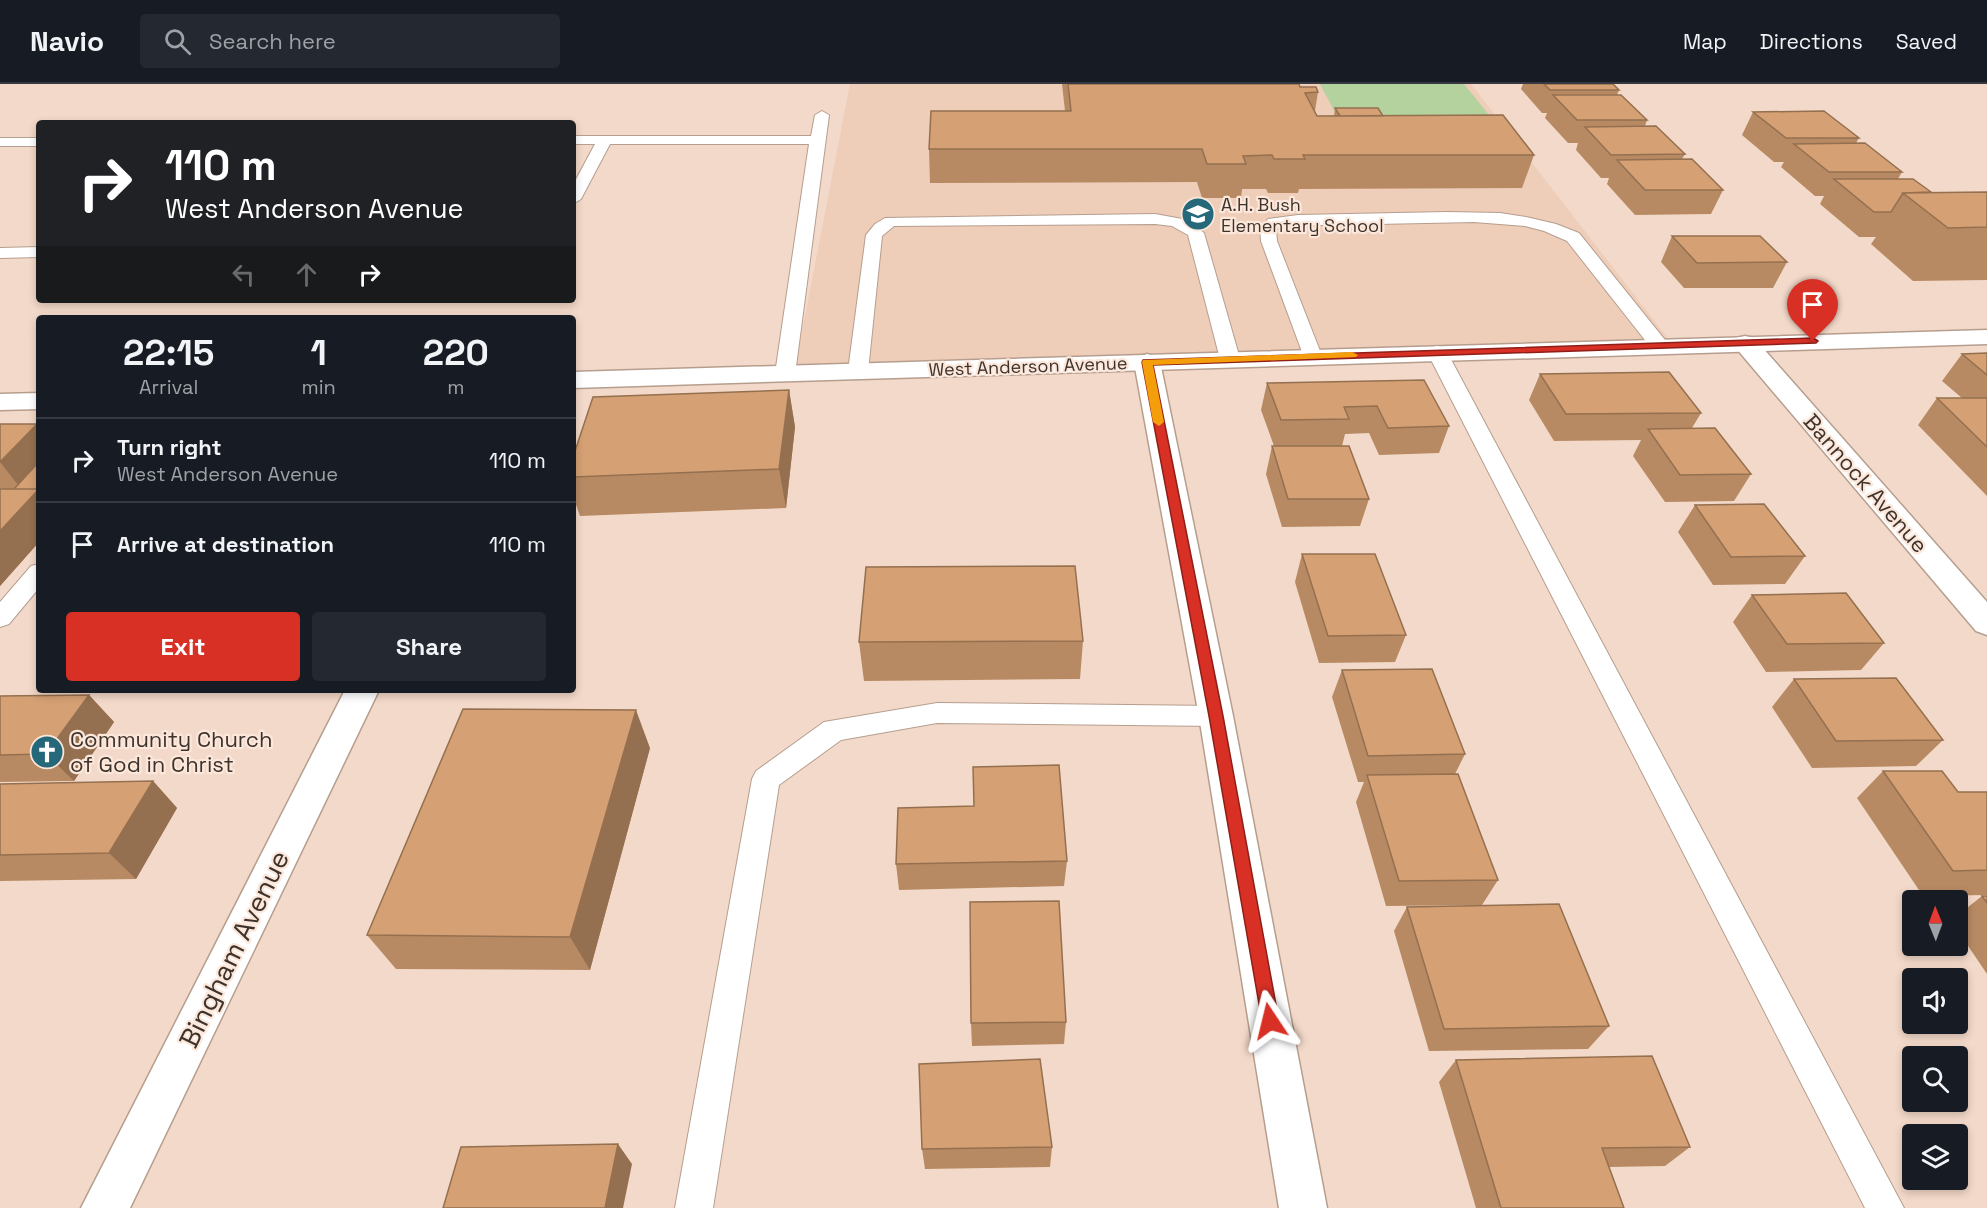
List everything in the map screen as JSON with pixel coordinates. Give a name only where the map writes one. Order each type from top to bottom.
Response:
[{"type":"street","name":"West Anderson Avenue","points":[[576,380],[1659,345],[1987,337]]},
{"type":"street","name":"Bannock Avenue","points":[[1745,343],[1987,623]]},
{"type":"street","points":[[1147,362],[1216,716],[1303,1208]]},
{"type":"street","points":[[0,402],[36,401]]},
{"type":"street","name":"Bingham Avenue","points":[[105,1208],[361,693]]},
{"type":"lane","points":[[785,374],[822,115]]},
{"type":"lane","points":[[576,140],[817,140]]},
{"type":"lane","points":[[576,193],[605,140]]},
{"type":"lane","points":[[0,142],[36,142]]},
{"type":"lane","points":[[1312,356],[1269,241],[1268,229],[1274,222],[1494,218],[1553,227],[1573,237],[1659,345]]},
{"type":"lane","points":[[858,371],[874,235],[891,221],[1155,219],[1174,220],[1188,225],[1196,233],[1230,359]]},
{"type":"lane","points":[[0,253],[36,252]]},
{"type":"lane","points":[[1437,352],[1885,1208]]},
{"type":"lane","points":[[0,618],[36,576]]},
{"type":"lane","points":[[694,1208],[766,778],[834,730],[937,713],[1216,716]]},
{"type":"shaded area","name":"A.H. Bush Elementary School","points":[[850,84],[1471,84],[1673,345],[794,373]]},
{"type":"green space","points":[[1320,84],[1464,84],[1514,146],[1338,118]]},
{"type":"building","points":[[1068,84],[1299,84],[1300,87],[1316,87],[1318,92],[1305,93],[1317,116],[1503,115],[1534,155],[1303,155],[1305,159],[1274,159],[1272,155],[1243,156],[1246,164],[1207,164],[1202,149],[929,149],[931,111],[1071,111]]},
{"type":"building","points":[[1544,84],[1613,84],[1619,90],[1550,90]]},
{"type":"building","points":[[1553,95],[1621,95],[1647,120],[1577,120]]},
{"type":"building","points":[[1335,108],[1378,108],[1383,116],[1340,116]]},
{"type":"building","points":[[1824,111],[1859,138],[1786,138],[1753,112]]},
{"type":"building","points":[[1656,126],[1685,154],[1611,155],[1585,127]]},
{"type":"building","points":[[1865,143],[1902,172],[1829,172],[1794,144]]},
{"type":"building","points":[[1692,159],[1723,190],[1645,190],[1617,160]]},
{"type":"building","points":[[1834,179],[1913,179],[1931,192],[1903,193],[1891,212],[1874,212]]},
{"type":"building","points":[[1987,192],[1987,227],[1948,228],[1903,193]]},
{"type":"building","points":[[1672,236],[1760,236],[1787,262],[1697,263]]},
{"type":"building","points":[[1987,353],[1987,375],[1962,354]]},
{"type":"building","points":[[1669,372],[1701,413],[1566,414],[1540,374]]},
{"type":"building","points":[[1424,380],[1449,426],[1388,428],[1377,406],[1344,407],[1349,419],[1281,420],[1267,383]]},
{"type":"building","points":[[789,390],[779,469],[576,477],[576,448],[593,397]]},
{"type":"building","points":[[1937,398],[1987,398],[1987,447]]},
{"type":"building","points":[[0,424],[36,424],[36,425],[0,462]]},
{"type":"building","points":[[1715,428],[1751,474],[1680,475],[1648,429]]},
{"type":"building","points":[[1272,446],[1349,446],[1369,499],[1288,499]]},
{"type":"building","points":[[36,465],[36,489],[14,489]]},
{"type":"building","points":[[0,489],[36,489],[36,492],[0,531]]},
{"type":"building","points":[[1764,504],[1805,556],[1731,557],[1695,505]]},
{"type":"building","points":[[1302,554],[1375,554],[1406,635],[1328,636]]},
{"type":"building","points":[[1075,566],[1083,641],[859,642],[866,567]]},
{"type":"building","points":[[1846,593],[1884,643],[1787,644],[1752,595]]},
{"type":"building","points":[[1432,669],[1465,754],[1368,756],[1342,670]]},
{"type":"building","points":[[1896,678],[1943,740],[1836,741],[1794,679]]},
{"type":"building","points":[[89,695],[46,754],[0,755],[0,696]]},
{"type":"building","points":[[463,709],[636,710],[570,937],[367,935]]},
{"type":"building","points":[[1059,765],[1067,861],[896,864],[898,808],[974,806],[973,767]]},
{"type":"building","points":[[1883,771],[1942,771],[1958,792],[1987,792],[1987,870],[1953,871]]},
{"type":"building","points":[[1458,774],[1498,880],[1399,881],[1367,775]]},
{"type":"building","points":[[153,781],[109,853],[0,855],[0,784]]},
{"type":"building","points":[[1059,901],[1066,1022],[971,1023],[970,902]]},
{"type":"building","points":[[1559,904],[1609,1026],[1444,1029],[1407,907]]},
{"type":"building","points":[[1652,1056],[1690,1147],[1602,1148],[1624,1208],[1501,1208],[1456,1060]]},
{"type":"building","points":[[1040,1059],[1052,1147],[922,1149],[919,1064]]},
{"type":"building","points":[[618,1144],[605,1208],[443,1208],[461,1147]]},
{"type":"slow traffic","points":[[1159,422],[1147,362],[1352,355]]},
{"type":"place","name":"A.H. Bush Elementary School","points":[[1198,214]]},
{"type":"place","name":"Community Church of God in Christ","points":[[47,752]]},
{"type":"route","points":[[1270,1021],[1216,716],[1147,362],[1813,341]]}]
